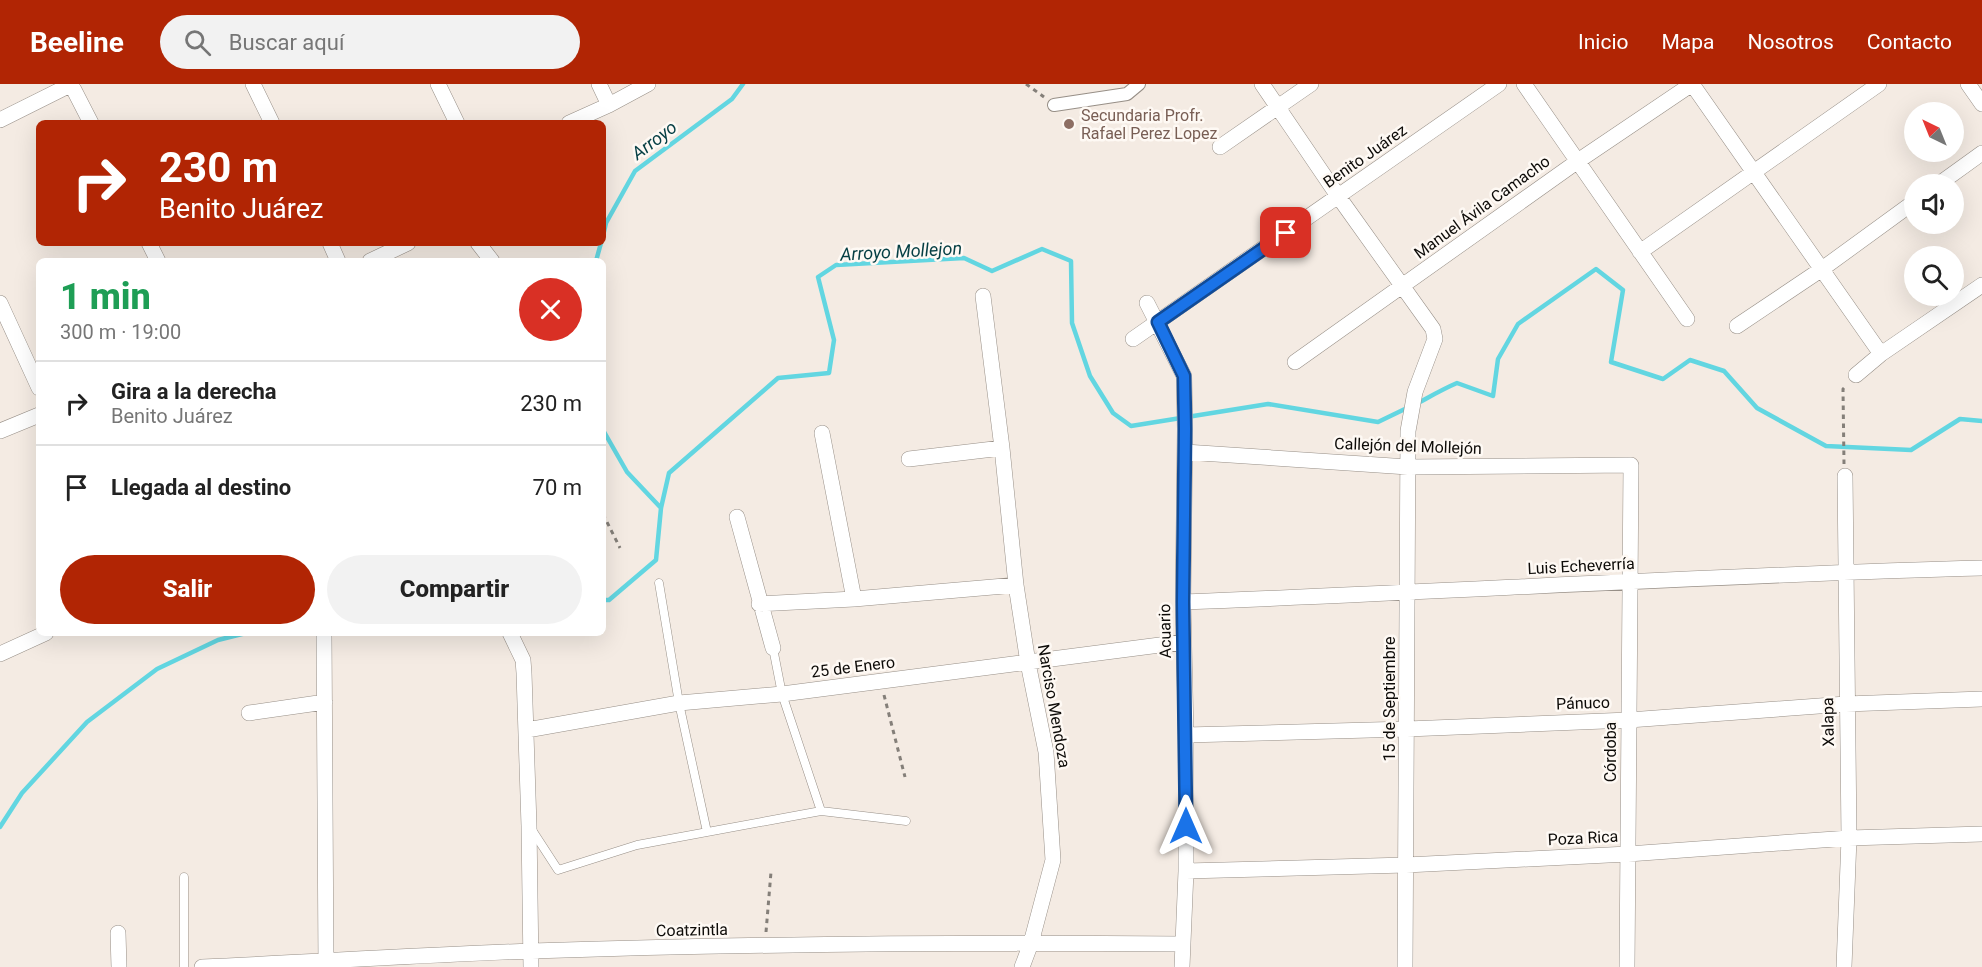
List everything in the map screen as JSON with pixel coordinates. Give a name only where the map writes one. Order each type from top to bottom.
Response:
[{"type":"street","points":[[0,120],[72,84],[90,120]]},
{"type":"street","points":[[253,84],[271,120]]},
{"type":"street","points":[[438,84],[456,120]]},
{"type":"street","points":[[599,84],[609,105]]},
{"type":"street","points":[[575,120],[648,84]]},
{"type":"street","points":[[1054,105],[1127,94],[1139,84]]},
{"type":"street","points":[[1262,84],[1338,196],[1404,285]]},
{"type":"street","points":[[1220,147],[1311,84]]},
{"type":"street","name":"Benito Juárez","points":[[1133,339],[1499,84]]},
{"type":"street","points":[[1524,84],[1687,320]]},
{"type":"street","points":[[1692,84],[1881,354]]},
{"type":"street","name":"Manuel Ávila Camacho","points":[[1295,362],[1578,161],[1692,84]]},
{"type":"street","points":[[1640,252],[1879,84]]},
{"type":"street","points":[[1968,84],[1982,104]]},
{"type":"street","points":[[1953,174],[1982,153]]},
{"type":"street","points":[[1737,326],[1822,269],[1904,209]]},
{"type":"street","points":[[376,258],[402,246]]},
{"type":"street","points":[[480,246],[490,258]]},
{"type":"street","name":"15 de Septiembre","points":[[1404,285],[1433,329],[1435,339],[1415,392],[1408,431],[1405,967]]},
{"type":"street","points":[[1856,375],[1881,354],[1982,285]]},
{"type":"street","name":"Narciso Mendoza","points":[[982,296],[1002,448],[1016,585],[1028,663],[1046,753],[1053,860],[1031,943],[1022,967]]},
{"type":"street","points":[[0,303],[36,381]]},
{"type":"street","name":"Acuario","points":[[1147,303],[1184,376],[1183,642],[1186,871],[1182,967]]},
{"type":"street","points":[[0,431],[36,415]]},
{"type":"street","points":[[822,433],[855,599]]},
{"type":"street","points":[[909,459],[1002,448]]},
{"type":"street","name":"Callejón del Mollejón","points":[[1185,452],[1408,467],[1631,465]]},
{"type":"street","name":"Córdoba","points":[[1627,967],[1631,465]]},
{"type":"street","name":"Xalapa","points":[[1844,474],[1849,838],[1844,967]]},
{"type":"street","points":[[737,517],[759,604],[773,648]]},
{"type":"street","name":"Luis Echeverría","points":[[1183,602],[1407,594],[1845,572],[1982,568]]},
{"type":"street","points":[[759,604],[855,599],[1016,585]]},
{"type":"street","points":[[0,654],[39,636]]},
{"type":"street","points":[[324,636],[326,964]]},
{"type":"street","points":[[511,636],[523,660],[530,826],[531,967]]},
{"type":"street","name":"25 de Enero","points":[[527,730],[679,703],[782,694],[1183,642]]},
{"type":"street","name":"Pánuco","points":[[1186,735],[1629,720],[1846,704],[1982,699]]},
{"type":"street","points":[[249,712],[325,702]]},
{"type":"street","name":"Poza Rica","points":[[1186,871],[1406,865],[1628,854],[1849,838],[1982,834]]},
{"type":"street","points":[[118,933],[119,967]]},
{"type":"street","name":"Coatzintla","points":[[202,967],[326,964],[531,951],[1031,943],[1182,944]]},
{"type":"lane","points":[[659,583],[679,703],[707,832]]},
{"type":"lane","points":[[773,648],[782,694],[820,811]]},
{"type":"lane","points":[[530,826],[558,870],[637,845],[820,811],[906,821]]},
{"type":"lane","points":[[184,878],[184,967]]},
{"type":"path","points":[[1026,84],[1054,105]]},
{"type":"path","points":[[1844,474],[1843,389],[1856,375]]},
{"type":"path","points":[[606,520],[620,548]]},
{"type":"path","points":[[880,681],[905,777]]},
{"type":"path","points":[[765,946],[771,872]]},
{"type":"waterway","name":"Arroyo","points":[[606,223],[635,171],[732,99],[743,84]]},
{"type":"waterway","name":"Arroyo","points":[[597,258],[600,246]]},
{"type":"waterway","name":"Arroyo Mollejon","points":[[606,600],[609,600],[656,560],[661,508],[669,473],[778,378],[829,373],[834,340],[818,277],[836,265],[964,258],[992,271],[1042,249],[1071,261],[1072,323],[1090,376],[1113,413],[1131,426],[1268,404],[1378,422],[1407,408]]},
{"type":"waterway","name":"Arroyo Mollejon","points":[[1418,403],[1457,383],[1493,396],[1498,359],[1518,324],[1596,269],[1623,290],[1611,362],[1663,379],[1690,360],[1724,371],[1757,408],[1826,446],[1911,450],[1960,419],[1982,421]]},
{"type":"waterway","name":"Arroyo","points":[[606,435],[627,472],[661,508]]},
{"type":"waterway","name":"Arroyo Mollejon","points":[[0,827],[22,793],[87,722],[157,669],[218,640],[234,636]]},
{"type":"place","name":"Secundaria Profr. Rafael Perez Lopez","points":[[1069,124]]},
{"type":"route","points":[[1186,826],[1183,642],[1184,376],[1158,322],[1286,233]]}]
